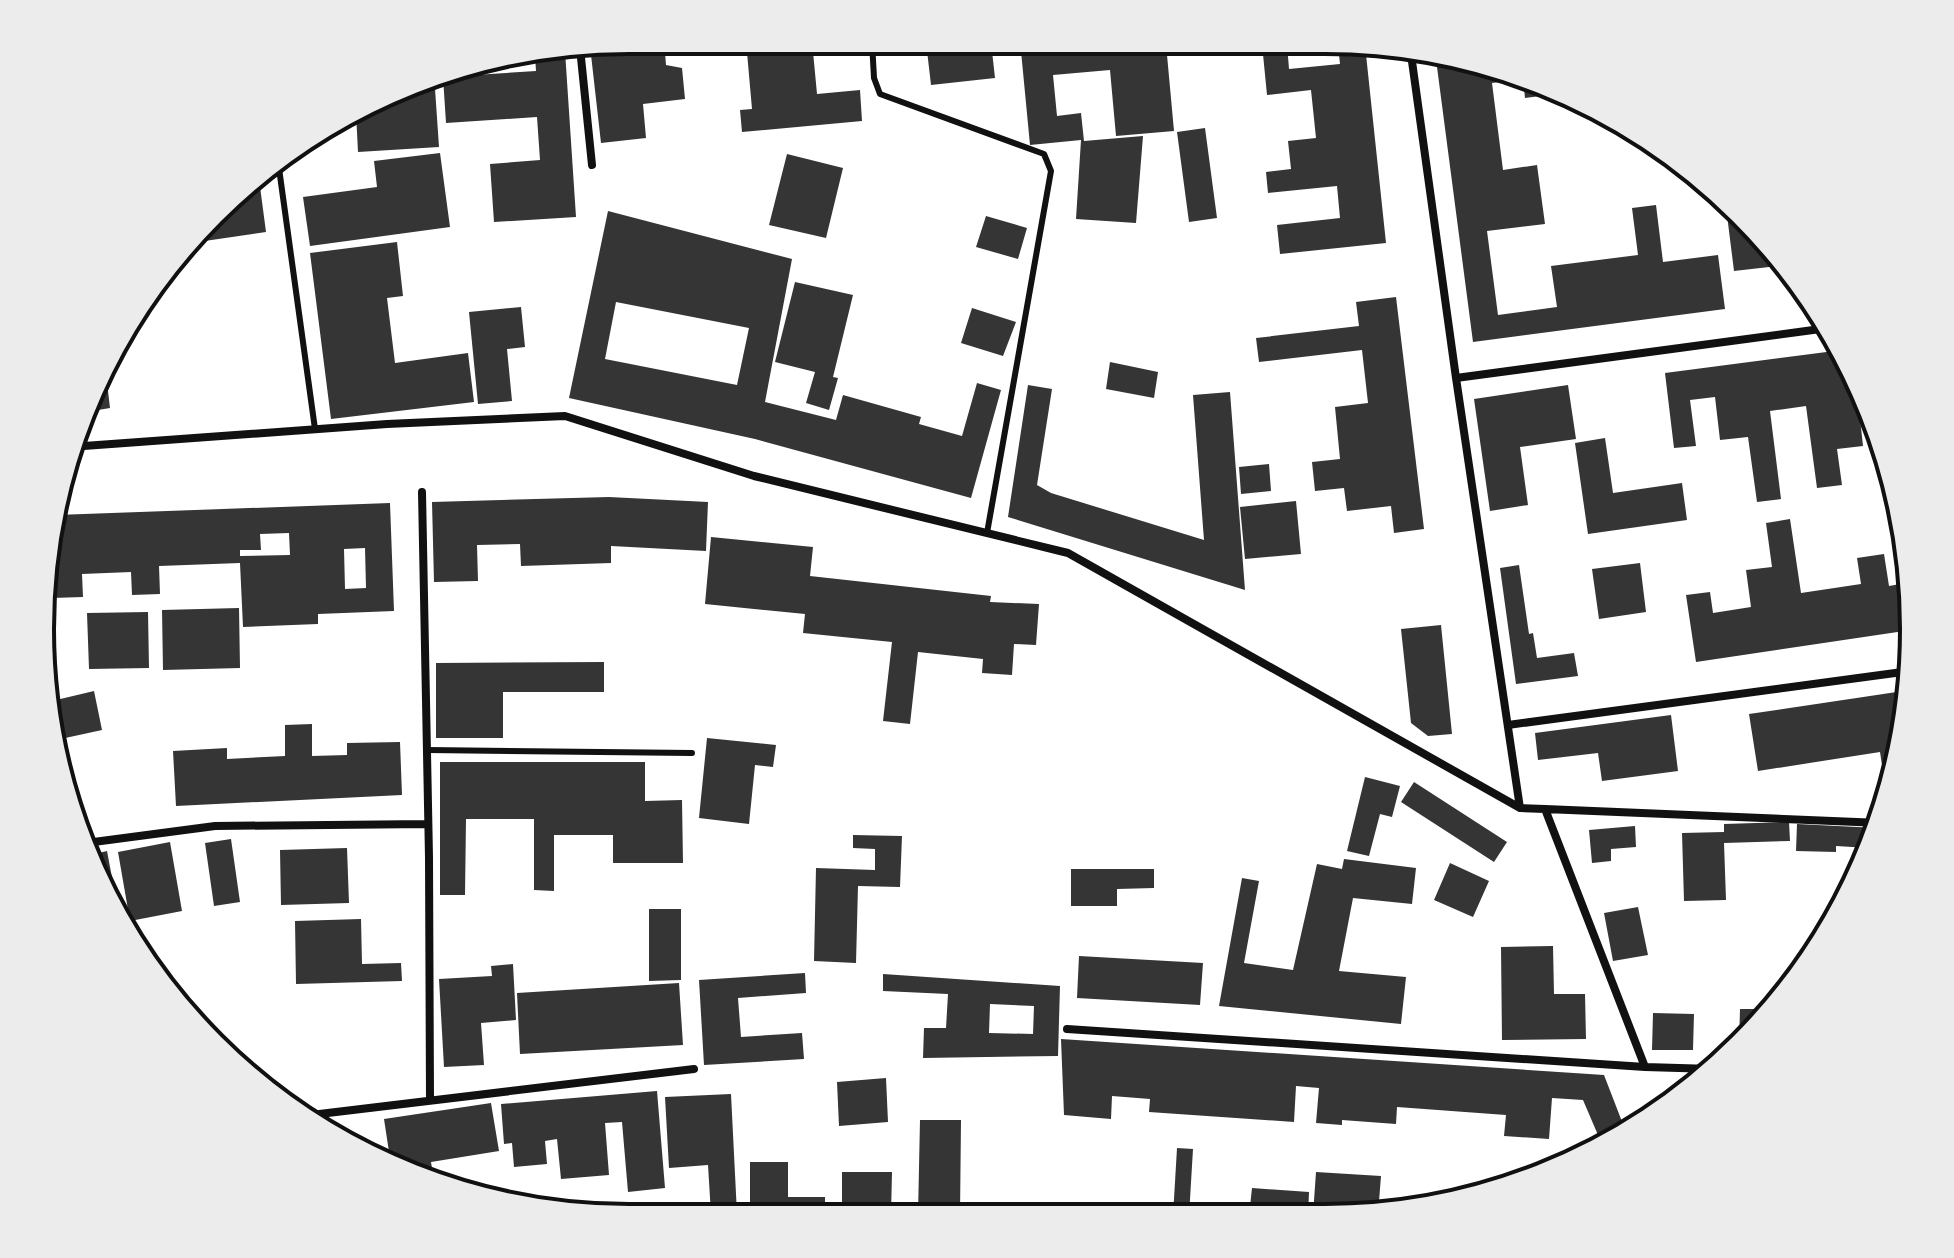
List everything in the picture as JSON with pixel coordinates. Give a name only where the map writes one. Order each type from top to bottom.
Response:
[{"type":"street","points":[[581,56],[592,165]]},
{"type":"street","points":[[1414,61],[1456,378],[1520,808]]},
{"type":"street","points":[[1456,378],[1815,330]]},
{"type":"street","points":[[84,446],[315,429],[565,416],[754,476],[1068,553],[1520,808],[1866,822]]},
{"type":"street","points":[[422,492],[430,1100]]},
{"type":"street","points":[[1508,725],[1898,673]]},
{"type":"street","points":[[1545,809],[1645,1067]]},
{"type":"street","points":[[95,842],[215,826],[428,824]]},
{"type":"street","points":[[1067,1029],[1695,1068]]},
{"type":"street","points":[[321,1114],[694,1069]]},
{"type":"lane","points":[[873,54],[874,78],[880,94],[1044,154],[1051,171],[987,533]]},
{"type":"lane","points":[[280,173],[315,429]]},
{"type":"lane","points":[[427,750],[692,753]]},
{"type":"building","points":[[665,54],[666,65],[682,68],[685,99],[643,104],[646,138],[601,143],[591,55]]},
{"type":"building","points":[[747,54],[813,54],[817,94],[860,90],[862,121],[742,132],[740,110],[752,109]]},
{"type":"building","points":[[927,54],[992,54],[995,78],[931,85]]},
{"type":"building","points":[[1021,54],[1167,54],[1174,131],[1116,136],[1110,70],[1053,75],[1057,116],[1081,113],[1084,141],[1143,136],[1136,223],[1076,219],[1081,140],[1030,145]]},
{"type":"building","points":[[1263,54],[1288,54],[1289,69],[1340,64],[1339,54],[1366,55],[1386,243],[1280,254],[1277,225],[1340,218],[1337,186],[1268,193],[1266,172],[1291,169],[1288,141],[1316,138],[1311,90],[1267,95]]},
{"type":"building","points":[[565,58],[576,217],[494,222],[490,164],[540,160],[537,117],[446,123],[444,85],[477,75],[536,71],[535,62]]},
{"type":"building","points":[[1437,67],[1500,82],[1492,83],[1503,170],[1537,165],[1545,224],[1487,231],[1498,315],[1557,307],[1551,266],[1638,255],[1632,208],[1656,205],[1663,262],[1718,255],[1725,309],[1473,342]]},
{"type":"building","points":[[435,88],[439,147],[358,152],[357,123]]},
{"type":"building","points":[[1524,90],[1540,96],[1525,98]]},
{"type":"building","points":[[1205,128],[1217,218],[1189,222],[1177,132]]},
{"type":"building","points":[[440,153],[450,227],[310,246],[303,197],[377,187],[374,161]]},
{"type":"building","points":[[787,154],[843,168],[826,238],[769,225]]},
{"type":"building","points":[[260,189],[266,232],[205,241]]},
{"type":"building","points":[[608,211],[792,259],[765,402],[836,420],[843,395],[921,417],[919,424],[962,436],[977,383],[1001,390],[971,498],[755,439],[569,398]],"holes":[[[616,302],[749,328],[737,385],[605,359]]]},
{"type":"building","points":[[986,216],[1027,228],[1018,259],[976,247]]},
{"type":"building","points":[[1727,218],[1771,267],[1734,271]]},
{"type":"building","points":[[397,242],[403,296],[387,298],[395,363],[468,353],[474,402],[331,419],[310,253]]},
{"type":"building","points":[[795,282],[853,295],[833,377],[838,378],[829,410],[806,403],[815,372],[775,362]]},
{"type":"building","points":[[1396,297],[1424,529],[1394,533],[1391,506],[1347,511],[1344,488],[1315,491],[1312,462],[1340,459],[1335,407],[1368,403],[1362,350],[1259,362],[1256,338],[1359,326],[1356,302]]},
{"type":"building","points":[[521,307],[525,347],[507,349],[512,401],[478,404],[469,312]]},
{"type":"building","points":[[972,308],[1016,322],[1003,356],[961,343]]},
{"type":"building","points":[[1828,352],[1860,420],[1863,446],[1837,449],[1842,485],[1817,488],[1806,406],[1770,411],[1781,499],[1757,502],[1748,437],[1720,440],[1715,397],[1690,400],[1696,446],[1674,448],[1665,373]]},
{"type":"building","points":[[1110,362],[1158,372],[1154,398],[1106,389]]},
{"type":"building","points":[[1028,385],[1052,389],[1037,485],[1051,493],[1204,540],[1193,395],[1230,392],[1245,590],[1008,517]]},
{"type":"building","points":[[1568,385],[1576,439],[1520,447],[1528,505],[1490,511],[1474,399]]},
{"type":"building","points":[[108,387],[110,408],[98,410]]},
{"type":"building","points":[[1605,438],[1613,493],[1682,483],[1687,520],[1588,534],[1575,443]]},
{"type":"building","points":[[1269,464],[1271,491],[1241,494],[1239,467]]},
{"type":"building","points":[[609,497],[708,502],[706,551],[611,546],[611,563],[521,566],[520,544],[477,545],[478,581],[434,582],[432,502]]},
{"type":"building","points":[[1296,501],[1301,554],[1245,559],[1240,507]]},
{"type":"building","points":[[390,503],[394,611],[318,614],[318,624],[243,627],[240,563],[159,566],[160,594],[132,595],[131,572],[82,574],[83,597],[55,598],[66,515]],"holes":[[[289,533],[290,555],[240,556],[240,550],[261,550],[260,534]],[[365,548],[366,588],[345,589],[344,549]]]},
{"type":"building","points":[[1790,519],[1801,593],[1861,584],[1857,558],[1884,554],[1889,586],[1898,584],[1900,632],[1696,662],[1686,595],[1710,592],[1713,613],[1751,607],[1746,570],[1772,567],[1766,523]]},
{"type":"building","points":[[711,537],[813,547],[810,576],[991,596],[990,602],[1039,604],[1036,645],[1014,644],[1012,675],[982,673],[983,659],[918,652],[910,724],[883,721],[892,642],[803,633],[805,614],[705,604]]},
{"type":"building","points":[[1640,563],[1646,612],[1599,619],[1592,569]]},
{"type":"building","points":[[1519,565],[1529,634],[1533,633],[1537,658],[1574,653],[1578,676],[1516,684],[1500,568]]},
{"type":"building","points":[[239,608],[240,668],[163,670],[162,610]]},
{"type":"building","points":[[148,612],[149,668],[89,669],[87,613]]},
{"type":"building","points":[[1441,625],[1452,734],[1428,736],[1411,723],[1401,629]]},
{"type":"building","points":[[604,662],[604,692],[503,692],[503,738],[436,738],[436,663]]},
{"type":"building","points":[[94,691],[102,730],[65,738],[59,699]]},
{"type":"building","points":[[1896,692],[1883,765],[1880,752],[1758,771],[1749,714]]},
{"type":"building","points":[[1671,715],[1678,771],[1602,781],[1598,753],[1538,760],[1535,733]]},
{"type":"building","points":[[312,724],[312,756],[347,755],[347,743],[400,742],[402,795],[176,806],[173,751],[227,748],[227,759],[285,756],[285,725]]},
{"type":"building","points":[[707,738],[776,745],[773,767],[755,765],[749,824],[699,818]]},
{"type":"building","points":[[440,762],[645,762],[645,801],[682,800],[683,863],[613,863],[613,835],[554,835],[554,891],[534,890],[534,819],[466,819],[465,895],[440,895]]},
{"type":"building","points":[[1365,777],[1400,786],[1392,817],[1380,814],[1369,856],[1347,851]]},
{"type":"building","points":[[1414,782],[1507,842],[1494,862],[1401,802]]},
{"type":"building","points":[[1789,822],[1790,841],[1724,843],[1726,900],[1684,901],[1682,833],[1724,832],[1724,824]]},
{"type":"building","points":[[1797,824],[1864,827],[1857,847],[1836,846],[1836,852],[1796,851]]},
{"type":"building","points":[[1635,826],[1636,847],[1611,849],[1611,861],[1592,863],[1589,830]]},
{"type":"building","points":[[853,835],[902,836],[900,887],[858,886],[856,963],[814,961],[816,868],[875,870],[875,849],[853,848]]},
{"type":"building","points":[[231,839],[240,902],[214,906],[205,843]]},
{"type":"building","points":[[170,842],[182,911],[134,920],[128,911],[118,852]]},
{"type":"building","points":[[347,848],[349,903],[281,905],[280,850]]},
{"type":"building","points":[[107,851],[113,883],[113,883],[100,853]]},
{"type":"building","points":[[1344,859],[1416,868],[1412,904],[1353,898],[1339,971],[1406,977],[1401,1024],[1219,1006],[1242,878],[1259,881],[1244,963],[1293,970],[1317,864],[1342,869]]},
{"type":"building","points":[[1450,863],[1489,881],[1473,917],[1434,900]]},
{"type":"building","points":[[1071,869],[1154,869],[1154,888],[1117,889],[1117,906],[1071,906]]},
{"type":"building","points":[[1638,907],[1648,955],[1613,961],[1604,913]]},
{"type":"building","points":[[649,909],[681,909],[681,980],[649,981]]},
{"type":"building","points":[[361,919],[362,964],[401,963],[402,981],[296,984],[295,921]]},
{"type":"building","points":[[1553,946],[1554,994],[1585,994],[1586,1039],[1502,1040],[1501,947]]},
{"type":"building","points":[[1079,956],[1203,963],[1200,1005],[1077,998]]},
{"type":"building","points":[[513,964],[516,1020],[481,1023],[484,1065],[444,1067],[439,979],[492,976],[491,966]]},
{"type":"building","points":[[805,973],[806,993],[738,998],[741,1037],[802,1033],[804,1059],[704,1065],[699,980]]},
{"type":"building","points":[[883,974],[1060,986],[1058,1056],[923,1058],[924,1028],[946,1028],[948,994],[883,991]],"holes":[[[990,1004],[1034,1006],[1033,1034],[989,1033]]]},
{"type":"building","points":[[679,983],[683,1045],[520,1054],[517,993]]},
{"type":"building","points":[[1740,1009],[1756,1009],[1739,1028]]},
{"type":"building","points":[[1653,1013],[1694,1014],[1693,1050],[1652,1050]]},
{"type":"building","points":[[1061,1039],[1604,1075],[1622,1121],[1598,1135],[1583,1100],[1552,1098],[1549,1139],[1504,1136],[1506,1115],[1397,1107],[1396,1124],[1342,1120],[1342,1125],[1316,1123],[1319,1088],[1296,1086],[1294,1122],[1149,1112],[1150,1099],[1112,1096],[1111,1119],[1064,1115]]},
{"type":"building","points":[[886,1078],[888,1122],[839,1126],[837,1082]]},
{"type":"building","points":[[657,1091],[665,1188],[628,1192],[622,1122],[605,1123],[609,1175],[561,1179],[557,1139],[545,1141],[547,1164],[514,1167],[512,1143],[504,1144],[501,1104]]},
{"type":"building","points":[[731,1094],[736,1204],[710,1204],[708,1165],[669,1168],[665,1097]]},
{"type":"building","points":[[491,1103],[499,1151],[431,1162],[432,1169],[389,1151],[384,1119]]},
{"type":"building","points":[[920,1120],[961,1120],[960,1204],[918,1204]]},
{"type":"building","points":[[1177,1148],[1193,1149],[1190,1204],[1174,1204]]},
{"type":"building","points":[[750,1162],[788,1162],[788,1197],[825,1197],[825,1204],[750,1204]]},
{"type":"building","points":[[842,1172],[892,1172],[891,1204],[842,1204]]},
{"type":"building","points":[[1316,1172],[1381,1176],[1379,1201],[1314,1204]]},
{"type":"building","points":[[1252,1188],[1309,1192],[1309,1204],[1250,1204]]}]
